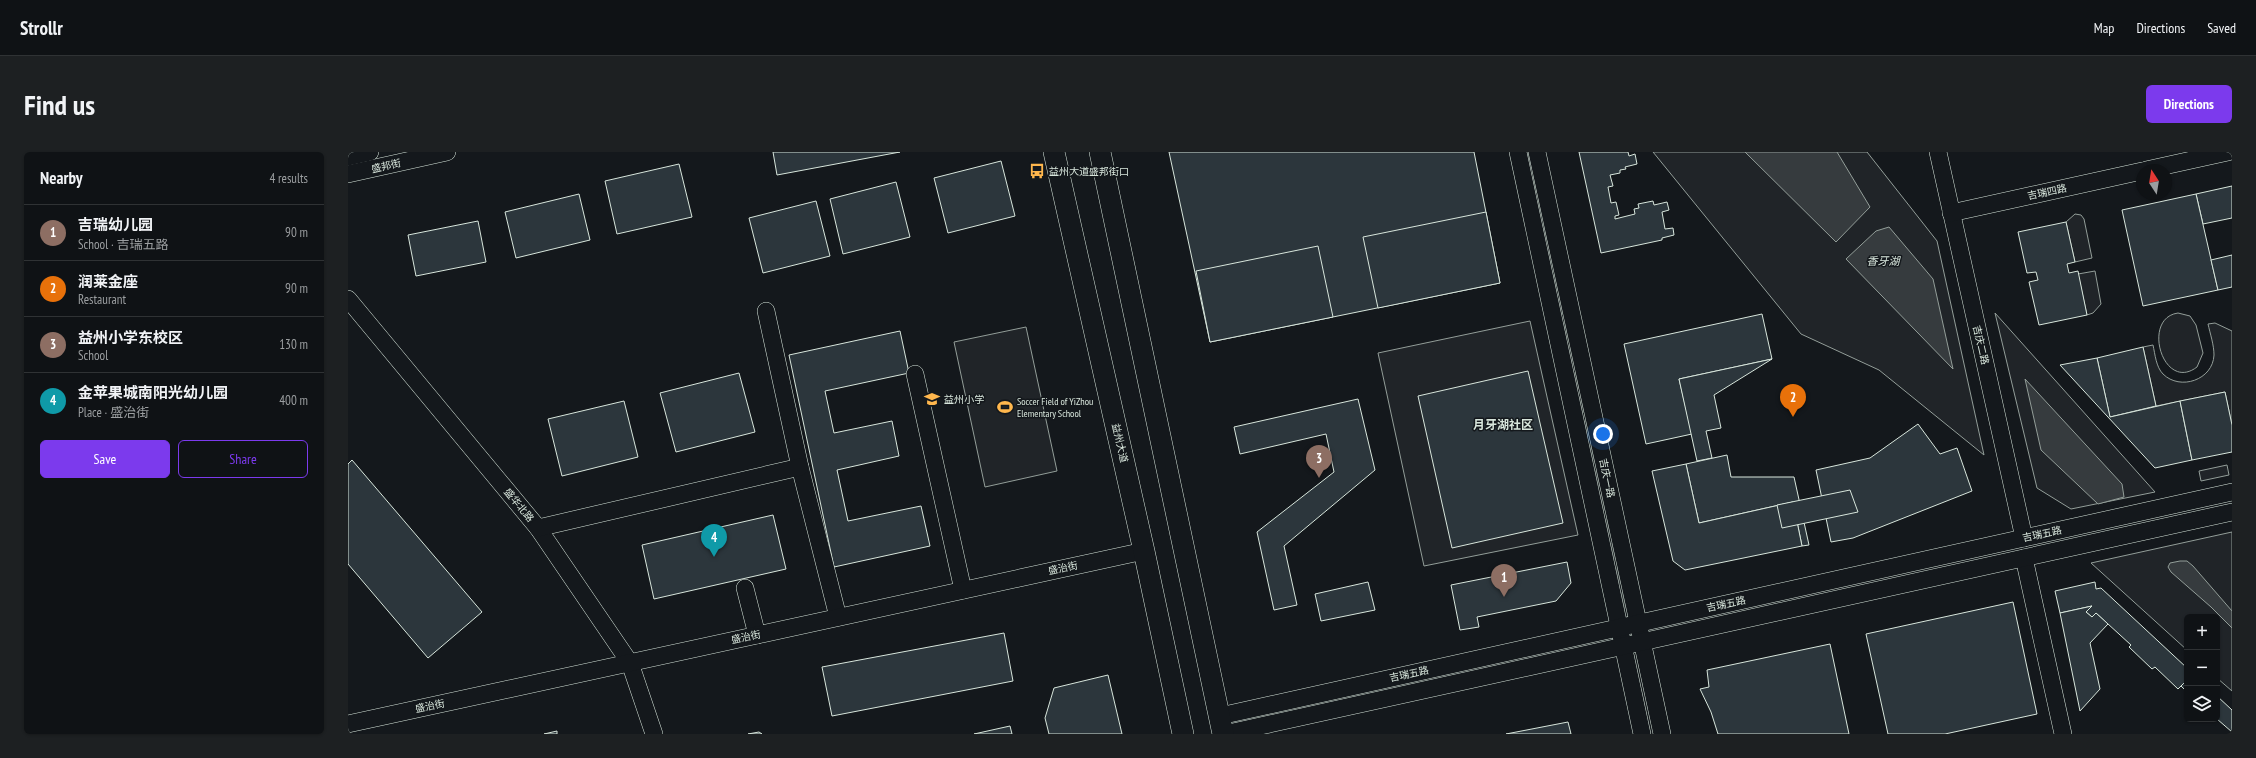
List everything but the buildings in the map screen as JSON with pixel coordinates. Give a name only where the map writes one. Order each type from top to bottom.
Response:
[{"type":"main road","name":"益州大道","points":[[1054,152],[1144,550],[1182,734]]},
{"type":"main road","points":[[1100,152],[1222,728]]},
{"type":"street","name":"盛邦街","points":[[348,157],[370,152]]},
{"type":"street","name":"盛邦街","points":[[348,174],[447,152]]},
{"type":"street","name":"吉庆一路","points":[[1518,152],[1642,734]]},
{"type":"street","name":"吉庆一路","points":[[1536,152],[1662,734]]},
{"type":"street","name":"吉庆二路","points":[[1938,152],[2024,538]]},
{"type":"street","points":[[2172,164],[2228,152]]},
{"type":"street","name":"吉瑞四路","points":[[1951,213],[2136,172]]},
{"type":"street","name":"盛华北路","points":[[348,299],[538,528],[630,663],[654,734]]},
{"type":"street","points":[[766,311],[800,467],[838,617]]},
{"type":"street","points":[[915,374],[963,590]]},
{"type":"street","points":[[538,528],[800,467]]},
{"type":"street","name":"吉瑞五路","points":[[1222,728],[1620,628],[2232,492]]},
{"type":"street","name":"吉瑞五路","points":[[1222,728],[1624,646],[2232,512]]},
{"type":"street","name":"盛治街","points":[[348,724],[1144,550]]},
{"type":"street","points":[[2024,558],[2063,734]]},
{"type":"street","points":[[746,588],[757,635]]},
{"type":"shaded area","points":[[1653,152],[1867,152],[1937,241],[1984,455],[1879,370],[1801,334]]},
{"type":"shaded area","points":[[2075,214],[2081,215],[2084,219],[2092,258],[2075,262],[2066,222]]},
{"type":"shaded area","points":[[2095,271],[2101,304],[2093,313],[2087,315],[2078,274]]},
{"type":"shaded area","points":[[1995,313],[2155,492],[2071,509],[2037,488]]},
{"type":"shaded area","points":[[2178,313],[2190,316],[2196,325],[2203,353],[2197,367],[2185,372],[2174,370],[2166,363],[2161,352],[2159,339],[2161,327],[2167,318]]},
{"type":"shaded area","points":[[1530,321],[1578,535],[1424,566],[1378,353]]},
{"type":"shaded area","points":[[2215,323],[2232,331],[2232,425],[2225,392],[2156,406],[2143,347],[2153,345],[2159,368],[2163,374],[2170,379],[2178,382],[2194,380],[2208,371],[2212,364],[2214,351],[2208,324]]},
{"type":"shaded area","name":"Soccer Field of YiZhou Elementary School","points":[[1026,327],[1057,471],[985,487],[954,342]]},
{"type":"shaded area","points":[[2227,465],[2229,475],[2201,481],[2199,471]]},
{"type":"shaded area","points":[[2232,532],[2232,691],[2220,681],[2220,614],[2184,614],[2184,647],[2091,563]]},
{"type":"water","points":[[1745,152],[1837,152],[1870,207],[1836,242]]},
{"type":"water","name":"香牙湖","points":[[1889,227],[1933,279],[1953,369],[1846,259],[1876,231]]},
{"type":"water","points":[[2025,379],[2122,484],[2124,497],[2098,504],[2041,450]]},
{"type":"water","points":[[2187,561],[2193,566],[2232,611],[2232,628],[2220,616],[2220,614],[2218,614],[2171,572],[2168,567],[2170,563]]},
{"type":"tunnel","points":[[1527,152],[1631,637],[1652,633]]},
{"type":"place","name":"益州大道盛邦街口","points":[[1037,171]]},
{"type":"place","name":"益州小学","points":[[932,399]]},
{"type":"place","name":"Soccer Field of YiZhou Elementary School","points":[[1005,407]]},
{"type":"place","name":"润莱金座","points":[[1793,417]]},
{"type":"place","name":"益州小学东校区","points":[[1319,478]]},
{"type":"place","name":"金苹果城南阳光幼儿园","points":[[714,557]]},
{"type":"place","name":"吉瑞幼儿园","points":[[1504,597]]},
{"type":"district","name":"月牙湖社区","points":[[1503,424]]}]
